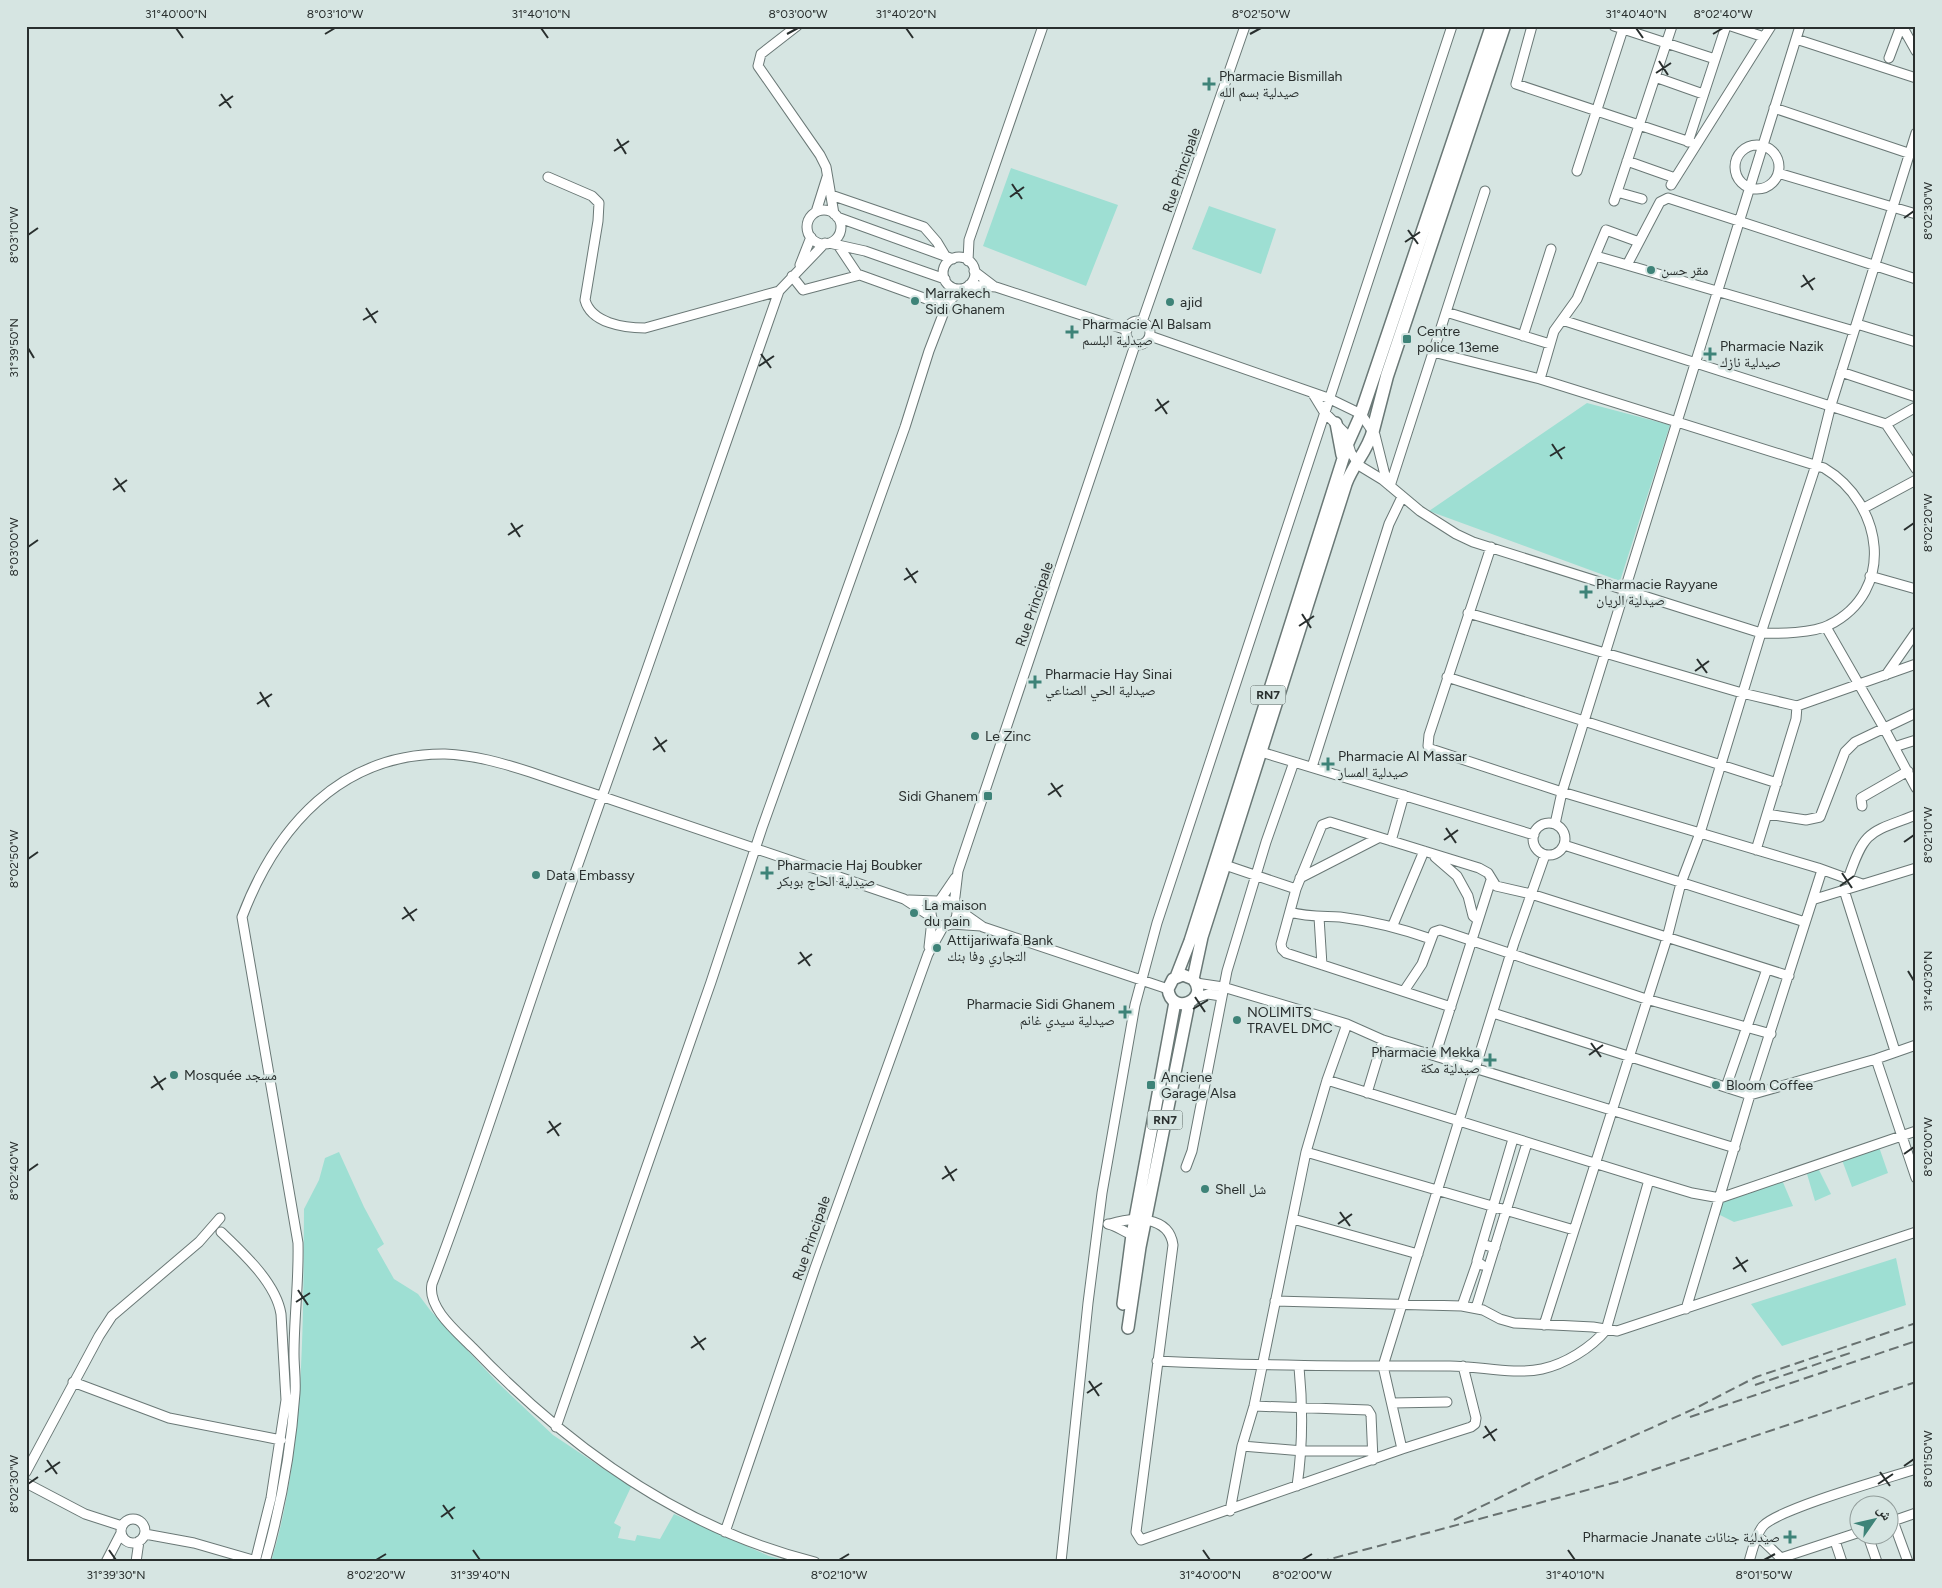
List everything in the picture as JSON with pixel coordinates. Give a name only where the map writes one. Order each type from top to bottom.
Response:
[{"type":"highway","name":"RN7","points":[[1360,414],[1492,26]]},
{"type":"highway","name":"RN7","points":[[1373,430],[1387,376],[1504,26]]},
{"type":"main road","name":"RN7","points":[[1168,989],[1170,982],[1176,976],[1190,941],[1348,443],[1360,414]]},
{"type":"main road","points":[[1336,423],[1342,446],[1342,463]]},
{"type":"main road","name":"RN7","points":[[1140,1220],[1192,1000],[1198,990],[1194,981],[1199,948],[1346,484],[1356,462],[1366,451],[1373,430]]},
{"type":"main road","points":[[1176,976],[1186,975],[1194,981]]},
{"type":"main road","points":[[1168,989],[1170,997],[1175,1002],[1182,1004],[1192,1000]]},
{"type":"main road","name":"RN7","points":[[1125,1327],[1137,1236],[1175,1002]]},
{"type":"street","points":[[797,26],[765,50],[758,60],[758,66],[820,155],[828,176],[836,215],[840,224],[840,232],[836,239],[800,268],[779,291],[635,702],[604,798],[431,1288],[433,1300],[437,1307],[464,1339],[508,1385],[556,1427],[632,1482],[725,1532],[815,1562]]},
{"type":"street","points":[[1043,26],[969,240],[968,261],[974,271],[996,287],[1127,330]]},
{"type":"street","name":"Rue Principale","points":[[1142,322],[1245,26]]},
{"type":"street","points":[[1061,1562],[1098,1222],[1140,981],[1157,923],[1328,398],[1452,26]]},
{"type":"street","points":[[1532,26],[1516,84],[1692,143]]},
{"type":"street","points":[[1614,26],[1715,58]]},
{"type":"street","points":[[1614,201],[1672,26]]},
{"type":"street","points":[[1692,143],[1703,94],[1726,26]]},
{"type":"street","points":[[1731,26],[1764,37]]},
{"type":"street","points":[[1627,161],[1673,181],[1692,143],[1771,26]]},
{"type":"street","points":[[1555,824],[1562,792],[1584,720],[1800,26]]},
{"type":"street","points":[[1902,26],[1916,51]]},
{"type":"street","points":[[1890,58],[1902,26]]},
{"type":"street","points":[[1577,171],[1623,28]]},
{"type":"street","points":[[1796,39],[1916,78]]},
{"type":"street","points":[[1655,77],[1703,94]]},
{"type":"street","points":[[1774,108],[1908,153]]},
{"type":"street","points":[[1544,1325],[1666,938],[1681,882],[1700,833],[1742,693],[1816,465],[1831,404],[1908,153],[1916,133]]},
{"type":"street","points":[[1762,146],[1776,156],[1778,173],[1767,186],[1758,189],[1750,187],[1737,176],[1736,160],[1746,148],[1762,146]]},
{"type":"street","points":[[1778,173],[1916,214]]},
{"type":"street","points":[[800,268],[811,237],[808,225],[810,218],[816,212],[828,176]]},
{"type":"street","points":[[548,178],[592,196],[599,203],[598,221],[585,300],[590,311],[596,316],[624,328],[645,328],[779,291]]},
{"type":"street","points":[[1389,485],[1485,191]]},
{"type":"street","points":[[1617,192],[1642,199]]},
{"type":"street","points":[[832,196],[924,227],[952,258]]},
{"type":"street","points":[[1627,265],[1660,202],[1666,198],[1916,278]]},
{"type":"street","points":[[816,212],[823,210],[952,258],[968,261]]},
{"type":"street","points":[[1540,379],[1550,344],[1562,320],[1577,300],[1606,230],[1639,242]]},
{"type":"street","points":[[811,237],[817,242],[831,243],[865,251],[946,281],[953,288],[996,287]]},
{"type":"street","points":[[556,1427],[711,982],[812,684],[844,601],[946,305],[944,268],[969,240]]},
{"type":"street","points":[[831,243],[858,275],[946,305]]},
{"type":"street","points":[[1523,336],[1551,249]]},
{"type":"street","points":[[1596,256],[1717,292],[1916,342]]},
{"type":"street","points":[[946,305],[974,279],[974,271]]},
{"type":"street","points":[[792,276],[803,290],[858,275]]},
{"type":"street","points":[[1446,312],[1550,344]]},
{"type":"street","points":[[1562,320],[1831,404],[1886,424],[1916,469]]},
{"type":"street","points":[[1142,322],[1149,327],[1150,336],[1143,345],[1135,345],[1128,340],[1127,330],[1133,323],[1142,322]]},
{"type":"street","points":[[1150,336],[1328,398],[1360,414],[1373,430],[1389,485]]},
{"type":"street","name":"Rue Principale","points":[[958,871],[1135,345]]},
{"type":"street","points":[[1313,394],[1324,412],[1336,423],[1348,443],[1356,462],[1363,469],[1389,485],[1420,511],[1447,529],[1491,547],[1761,633],[1780,633],[1826,626],[1840,619],[1864,591],[1870,576],[1874,549],[1869,521],[1864,508],[1846,484],[1835,474],[1816,465],[1540,379],[1434,352]]},
{"type":"street","points":[[1841,372],[1916,397]]},
{"type":"street","points":[[1886,424],[1916,407]]},
{"type":"street","points":[[1864,508],[1916,480]]},
{"type":"street","points":[[1312,767],[1389,524],[1402,497]]},
{"type":"street","points":[[1491,547],[1429,735],[1428,746],[1430,749],[1562,792],[1822,870],[1862,884]]},
{"type":"street","points":[[1870,576],[1916,589]]},
{"type":"street","points":[[1468,613],[1606,651],[1742,693],[1797,706],[1916,664]]},
{"type":"street","points":[[1826,626],[1916,788]]},
{"type":"street","points":[[1885,675],[1916,632]]},
{"type":"street","points":[[1447,676],[1777,783]]},
{"type":"street","points":[[1756,850],[1796,719],[1797,706]]},
{"type":"street","points":[[1768,814],[1806,820],[1820,817],[1846,752],[1855,742],[1916,713]]},
{"type":"street","points":[[1894,747],[1916,740]]},
{"type":"street","points":[[1260,752],[1534,835]]},
{"type":"street","points":[[259,1562],[284,1489],[295,1391],[294,1354],[299,1281],[298,1244],[242,917],[256,882],[290,829],[323,796],[366,770],[398,760],[444,754],[490,760],[904,899],[948,900],[983,927],[1168,989]]},
{"type":"street","points":[[1186,1168],[1192,1151],[1223,987],[1256,876],[1294,762]]},
{"type":"street","points":[[1862,806],[1861,798],[1908,771]]},
{"type":"street","points":[[1391,841],[1404,795]]},
{"type":"street","points":[[1848,879],[1865,839],[1881,828],[1916,815]]},
{"type":"street","points":[[1451,1007],[1286,953],[1282,949],[1296,889],[1316,835],[1325,823],[1330,822],[1485,871],[1496,886],[1531,894],[1789,976]]},
{"type":"street","points":[[1555,824],[1563,830],[1564,845],[1554,854],[1545,854],[1535,847],[1534,835],[1540,826],[1555,824]]},
{"type":"street","points":[[1300,878],[1378,838]]},
{"type":"street","points":[[1564,845],[1805,922]]},
{"type":"street","points":[[1393,925],[1424,851]]},
{"type":"street","points":[[1435,854],[1435,858],[1457,876],[1468,896],[1473,916],[1478,920]]},
{"type":"street","points":[[1402,1449],[1383,1366],[1511,953],[1545,854]]},
{"type":"street","points":[[1225,865],[1296,889]]},
{"type":"street","points":[[1815,899],[1916,868]]},
{"type":"street","points":[[1686,1309],[1750,1095],[1771,1034],[1805,922],[1815,899],[1822,870]]},
{"type":"street","points":[[928,954],[931,907],[939,901],[958,871]]},
{"type":"street","points":[[928,954],[947,926],[957,916],[955,907],[958,871]]},
{"type":"street","points":[[1435,1056],[1491,880]]},
{"type":"street","points":[[1844,890],[1895,1051]]},
{"type":"street","points":[[904,899],[931,918],[937,925],[983,927]]},
{"type":"street","points":[[1290,912],[1393,925],[1431,939]]},
{"type":"street","points":[[1319,917],[1322,965]]},
{"type":"street","points":[[1404,991],[1422,964],[1434,932],[1438,930],[1646,999],[1771,1034]]},
{"type":"street","name":"Rue Principale","points":[[725,1532],[815,1268],[928,954]]},
{"type":"street","points":[[1726,1087],[1767,969]]},
{"type":"street","points":[[1194,981],[1223,987],[1347,1024],[1384,1040],[1735,1148]]},
{"type":"street","points":[[1192,1000],[1208,994],[1221,996]]},
{"type":"street","points":[[1493,1013],[1750,1095],[1876,1059],[1916,1045]]},
{"type":"street","points":[[1230,1511],[1242,1446],[1263,1366],[1306,1152],[1327,1080],[1347,1024]]},
{"type":"street","points":[[1367,1093],[1384,1040]]},
{"type":"street","points":[[1876,1059],[1916,1178]]},
{"type":"street","points":[[1327,1080],[1527,1144],[1692,1193],[1720,1198],[1916,1131]]},
{"type":"street","points":[[1462,1306],[1477,1263],[1513,1139]]},
{"type":"street","points":[[1476,1308],[1527,1144]]},
{"type":"street","points":[[1306,1152],[1574,1230]]},
{"type":"street","points":[[1157,1361],[1299,1367],[1462,1366],[1530,1370],[1548,1368],[1573,1356],[1598,1339],[1606,1330],[1649,1180]]},
{"type":"street","points":[[26,1472],[73,1382],[112,1316],[203,1239],[220,1218]]},
{"type":"street","points":[[1110,1224],[1128,1219],[1158,1224],[1170,1234],[1173,1245],[1157,1361],[1137,1536],[1144,1540],[1230,1511],[1372,1456],[1402,1449],[1476,1424],[1462,1366]]},
{"type":"street","points":[[1293,1219],[1418,1254]]},
{"type":"street","points":[[1098,1222],[1110,1224],[1126,1234],[1137,1236]]},
{"type":"street","points":[[221,1232],[260,1274],[274,1293],[280,1306],[286,1400],[281,1440],[259,1562]]},
{"type":"street","points":[[1275,1301],[1462,1306],[1476,1308],[1508,1322],[1624,1330],[1916,1232]]},
{"type":"street","points":[[1482,1244],[1494,1248]]},
{"type":"street","points":[[1477,1263],[1489,1267]]},
{"type":"street","points":[[1297,1486],[1303,1451],[1303,1408],[1299,1367]]},
{"type":"street","points":[[73,1382],[169,1418],[281,1440]]},
{"type":"street","points":[[1392,1403],[1447,1402]]},
{"type":"street","points":[[1254,1406],[1368,1410],[1371,1415],[1372,1456]]},
{"type":"street","points":[[1242,1446],[1372,1456]]},
{"type":"street","points":[[1749,1562],[1762,1528],[1769,1521],[1792,1510],[1916,1469]]},
{"type":"street","points":[[26,1483],[78,1511],[122,1530],[129,1542],[142,1538],[194,1543],[259,1562]]},
{"type":"street","points":[[1900,1518],[1916,1513]]},
{"type":"street","points":[[106,1562],[122,1530],[131,1520],[137,1520],[144,1528],[136,1562]]},
{"type":"street","points":[[1759,1537],[1782,1560],[1850,1536]]},
{"type":"street","points":[[1835,1541],[1842,1562]]},
{"type":"street","points":[[1900,1543],[1908,1562]]},
{"type":"street","points":[[1871,1546],[1877,1562]]},
{"type":"green space","points":[[1011,168],[1118,205],[1086,286],[983,246]]},
{"type":"green space","points":[[1209,206],[1276,229],[1261,274],[1192,249]]},
{"type":"green space","points":[[1587,403],[1670,425],[1620,581],[1429,511]]},
{"type":"green space","points":[[1879,1147],[1888,1173],[1852,1187],[1842,1160]]},
{"type":"green space","points":[[339,1152],[364,1207],[384,1244],[377,1249],[394,1279],[418,1294],[430,1310],[497,1382],[553,1435],[631,1487],[614,1523],[621,1527],[618,1538],[635,1541],[637,1535],[660,1539],[674,1514],[769,1556],[791,1562],[271,1562],[282,1519],[296,1432],[302,1342],[304,1209],[319,1180],[325,1158]]},
{"type":"green space","points":[[1818,1168],[1831,1194],[1815,1201],[1807,1174]]},
{"type":"green space","points":[[1782,1180],[1793,1206],[1734,1222],[1718,1214],[1723,1200]]},
{"type":"green space","points":[[1896,1258],[1906,1305],[1782,1346],[1751,1304]]},
{"type":"railway","points":[[1454,1520],[1537,1479],[1696,1408],[1756,1377],[1916,1323]]},
{"type":"railway","points":[[1690,1417],[1916,1341]]},
{"type":"railway","points":[[1755,1385],[1850,1353]]},
{"type":"railway","points":[[1319,1562],[1617,1482],[1916,1382]]},
{"type":"place","name":"Pharmacie Bismillah صيدلية بسم الله","points":[[1209,84]]},
{"type":"place","name":"مقر حسن","points":[[1651,270]]},
{"type":"place","name":"Marrakech Sidi Ghanem","points":[[915,301]]},
{"type":"place","name":"ajid","points":[[1170,302]]},
{"type":"place","name":"Pharmacie Al Balsam صيدلية البلسم","points":[[1072,332]]},
{"type":"place","name":"Centre police 13eme","points":[[1407,339]]},
{"type":"place","name":"Pharmacie Nazik صيدلية نازك","points":[[1710,354]]},
{"type":"place","name":"Pharmacie Rayyane صيدلية الريان","points":[[1586,592]]},
{"type":"place","name":"Pharmacie Hay Sinai صيدلية الحي الصناعي","points":[[1035,682]]},
{"type":"place","name":"Le Zinc","points":[[975,736]]},
{"type":"place","name":"Pharmacie Al Massar صيدلية المسار","points":[[1328,764]]},
{"type":"place","name":"Sidi Ghanem","points":[[988,796]]},
{"type":"place","name":"Pharmacie Haj Boubker صيدلية الحاج بوبكر","points":[[767,873]]},
{"type":"place","name":"Data Embassy","points":[[536,875]]},
{"type":"place","name":"La maison du pain","points":[[914,913]]},
{"type":"place","name":"Attijariwafa Bank التجاري وفا بنك","points":[[937,948]]},
{"type":"place","name":"Pharmacie Sidi Ghanem صيدلية سيدي غانم","points":[[1125,1012]]},
{"type":"place","name":"NOLIMITS TRAVEL DMC","points":[[1237,1020]]},
{"type":"place","name":"Pharmacie Mekka صيدلية مكة","points":[[1490,1060]]},
{"type":"place","name":"Mosquée مسجد","points":[[174,1075]]},
{"type":"place","name":"Anciene Garage Alsa","points":[[1151,1085]]},
{"type":"place","name":"Bloom Coffee","points":[[1716,1085]]},
{"type":"place","name":"Shell شل","points":[[1205,1189]]},
{"type":"place","name":"Pharmacie Jnanate صيدلية جنانات","points":[[1790,1537]]}]
